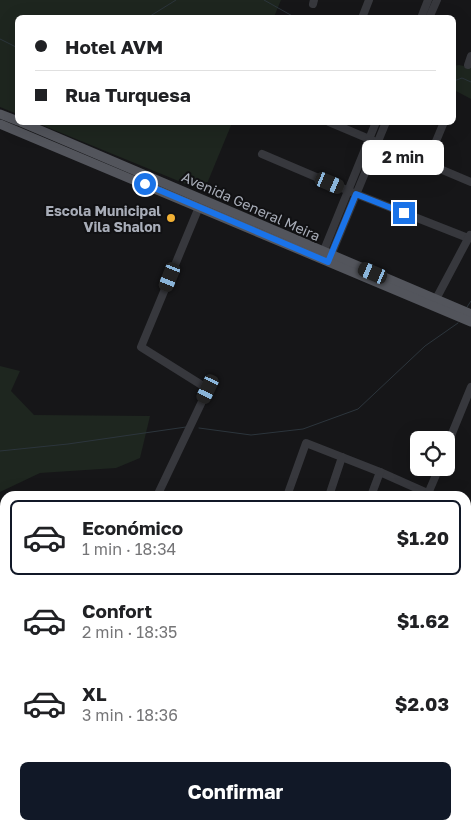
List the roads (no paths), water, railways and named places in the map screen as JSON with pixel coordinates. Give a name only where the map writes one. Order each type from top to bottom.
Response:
[{"type":"main road","name":"Avenida General Meira","points":[[0,114],[15,120]]},
{"type":"main road","name":"Avenida General Meira","points":[[0,124],[201,203]]},
{"type":"main road","name":"Avenida General Meira","points":[[26,125],[471,322]]},
{"type":"main road","name":"Avenida General Meira","points":[[325,257],[471,314]]},
{"type":"street","points":[[363,15],[369,0]]},
{"type":"street","points":[[421,15],[428,0]]},
{"type":"street","points":[[430,15],[436,0]]},
{"type":"street","points":[[468,65],[471,56]]},
{"type":"street","points":[[336,125],[471,182]]},
{"type":"street","points":[[325,257],[347,190],[375,125]]},
{"type":"street","points":[[325,257],[356,194],[385,125]]},
{"type":"street","points":[[427,163],[443,125]]},
{"type":"street","points":[[262,154],[356,194],[470,235],[436,299]]},
{"type":"street","points":[[159,491],[208,389],[140,347],[201,203]]},
{"type":"street","points":[[453,431],[471,387]]},
{"type":"street","points":[[290,491],[306,443],[380,472],[421,491]]},
{"type":"street","points":[[331,491],[342,457]]},
{"type":"street","points":[[373,491],[380,472]]},
{"type":"street","points":[[431,491],[436,476]]},
{"type":"waterway","points":[[152,15],[176,0]]},
{"type":"waterway","points":[[264,0],[291,15]]},
{"type":"waterway","points":[[0,39],[15,46]]},
{"type":"waterway","points":[[456,80],[462,78],[471,82]]},
{"type":"waterway","points":[[467,307],[471,301]]},
{"type":"waterway","points":[[199,428],[251,435],[303,429],[358,409],[425,346],[458,323]]},
{"type":"waterway","points":[[0,451],[68,444],[186,427]]},
{"type":"place","name":"Escola Municipal Vila Shalon","points":[[171,218]]}]
